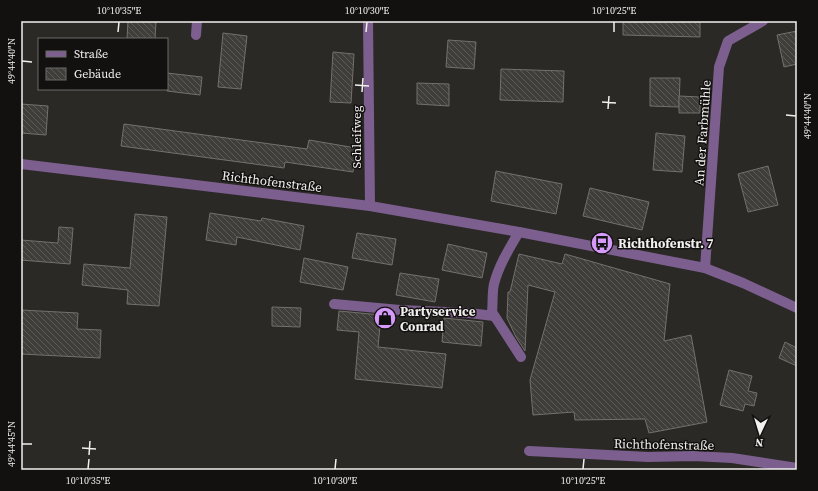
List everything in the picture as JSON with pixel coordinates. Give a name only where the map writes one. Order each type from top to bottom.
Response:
[{"type":"street","points":[[196,21],[196,35]]},
{"type":"street","name":"Schleifweg","points":[[368,21],[370,206]]},
{"type":"street","name":"An der Farbmühle","points":[[705,268],[720,67],[728,41],[763,21]]},
{"type":"street","name":"Richthofenstraße","points":[[21,164],[370,206],[519,232],[705,268],[743,283],[797,308]]},
{"type":"street","points":[[519,232],[502,263],[494,285],[492,312],[520,357]]},
{"type":"street","points":[[334,304],[494,316]]},
{"type":"street","name":"Richthofenstraße","points":[[529,452],[648,457],[694,456],[732,458],[797,468]]},
{"type":"building","points":[[128,21],[156,21],[155,38],[127,38]]},
{"type":"building","points":[[623,21],[700,21],[700,37],[623,35]]},
{"type":"building","points":[[797,31],[797,64],[784,67],[777,35]]},
{"type":"building","points":[[223,33],[247,36],[241,89],[218,87]]},
{"type":"building","points":[[448,40],[476,42],[474,69],[446,67]]},
{"type":"building","points":[[333,52],[354,54],[351,103],[330,102]]},
{"type":"building","points":[[501,69],[564,71],[563,102],[500,100]]},
{"type":"building","points":[[168,73],[202,77],[200,95],[167,91]]},
{"type":"building","points":[[650,78],[680,78],[679,107],[650,106]]},
{"type":"building","points":[[417,83],[449,84],[449,106],[417,104]]},
{"type":"building","points":[[679,96],[700,97],[700,113],[679,113]]},
{"type":"building","points":[[21,104],[48,106],[46,135],[21,133]]},
{"type":"building","points":[[124,124],[307,149],[309,140],[356,148],[353,172],[285,162],[284,168],[121,146]]},
{"type":"building","points":[[656,133],[685,136],[682,172],[653,170]]},
{"type":"building","points":[[768,166],[778,205],[748,212],[738,174]]},
{"type":"building","points":[[496,171],[562,184],[556,214],[491,201]]},
{"type":"building","points":[[590,188],[649,202],[642,230],[583,216]]},
{"type":"building","points":[[210,213],[261,221],[262,218],[304,226],[300,250],[237,237],[236,245],[206,240]]},
{"type":"building","points":[[135,214],[167,217],[159,306],[127,304],[128,290],[82,285],[84,264],[130,268]]},
{"type":"building","points":[[59,227],[73,228],[70,264],[21,260],[21,240],[58,243]]},
{"type":"building","points":[[357,233],[396,239],[392,265],[352,258]]},
{"type":"building","points":[[448,244],[487,253],[482,278],[442,270]]},
{"type":"building","points":[[519,254],[562,264],[565,254],[670,284],[664,341],[691,335],[707,422],[649,433],[645,419],[575,420],[574,412],[533,415],[530,380],[555,292],[528,285],[525,351],[507,318],[508,292],[510,292]]},
{"type":"building","points":[[304,258],[348,267],[343,290],[300,282]]},
{"type":"building","points":[[400,273],[439,279],[435,302],[396,295]]},
{"type":"building","points":[[272,307],[301,308],[300,327],[272,326]]},
{"type":"building","points":[[21,310],[78,313],[77,329],[101,330],[100,358],[21,354]]},
{"type":"building","points":[[339,311],[381,315],[378,347],[446,354],[442,388],[355,379],[359,332],[337,330]]},
{"type":"building","points":[[444,318],[483,322],[481,346],[442,342]]},
{"type":"building","points":[[785,342],[797,348],[797,366],[779,358]]},
{"type":"building","points":[[729,370],[752,376],[748,391],[757,393],[754,406],[745,404],[743,411],[720,405]]},
{"type":"place","name":"Richthofenstr. 7","points":[[602,243]]},
{"type":"place","name":"Partyservice Conrad","points":[[385,318]]}]
